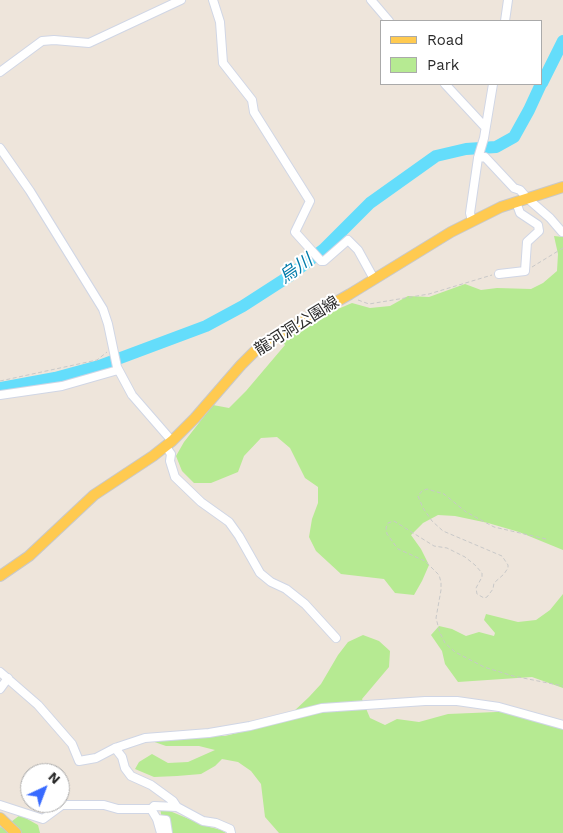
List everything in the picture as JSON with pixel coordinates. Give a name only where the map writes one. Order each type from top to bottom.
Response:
[{"type":"main road","name":"龍河洞公園線","points":[[0,576],[35,551],[99,490],[169,444],[255,351],[271,339],[350,294],[450,232],[501,207],[563,186]]},
{"type":"main road","points":[[0,818],[16,833]]},
{"type":"street","points":[[0,72],[42,41],[54,40],[89,43],[132,25],[181,0]]},
{"type":"street","points":[[213,0],[220,22],[223,62],[252,100],[254,112],[310,201],[295,232],[324,261],[348,240],[358,250],[374,279]]},
{"type":"street","points":[[371,0],[388,20]]},
{"type":"street","points":[[504,20],[508,0]]},
{"type":"street","points":[[446,85],[485,127]]},
{"type":"street","points":[[472,221],[470,213],[478,158],[484,138],[493,85]]},
{"type":"street","points":[[0,148],[30,191],[103,309],[118,369],[132,395],[169,444],[170,461],[175,477],[201,502],[229,522],[260,573],[271,582],[286,589],[305,604],[336,638]]},
{"type":"street","points":[[478,158],[486,157],[514,188],[520,190],[562,232]]},
{"type":"street","points":[[499,274],[525,270],[527,242],[539,231],[538,225],[520,213],[516,202]]},
{"type":"street","points":[[0,395],[62,386],[118,369]]},
{"type":"street","points":[[0,672],[38,705],[72,744],[79,761],[96,758],[115,748],[145,738],[209,733],[250,726],[322,708],[425,701],[456,701],[486,705],[563,726]]},
{"type":"street","points":[[0,689],[8,678]]},
{"type":"street","points":[[115,748],[122,757],[127,772],[151,785],[173,801],[177,807]]},
{"type":"street","points":[[0,805],[43,819],[62,805],[104,805],[118,809],[151,809],[154,806],[177,807],[203,821],[216,823],[230,829],[231,833]]},
{"type":"street","points":[[151,809],[158,820],[161,833]]},
{"type":"street","points":[[158,820],[166,820],[168,833]]},
{"type":"path","points":[[525,270],[545,261],[563,248]]},
{"type":"path","points":[[350,294],[356,299],[369,304],[430,294],[499,274]]},
{"type":"path","points":[[0,381],[97,360],[114,350]]},
{"type":"path","points":[[546,539],[494,527],[466,512],[444,494],[428,489],[422,491],[418,496],[423,508],[432,521],[443,531],[486,548],[505,559],[508,568],[494,583],[487,597],[484,598],[477,594],[476,588],[482,573],[476,565],[465,557],[447,548],[434,546],[394,521],[388,523],[386,528],[387,534],[398,549],[425,562],[439,575],[441,590],[436,618],[445,643],[455,652],[484,667],[513,676],[563,686]]},
{"type":"green space","points":[[554,236],[563,237],[563,550],[519,532],[488,523],[455,516],[438,515],[423,523],[411,535],[429,565],[422,581],[414,595],[395,593],[384,579],[341,574],[316,551],[309,537],[312,519],[318,503],[318,487],[305,478],[290,448],[277,437],[261,438],[244,456],[238,472],[211,483],[194,483],[182,471],[176,456],[184,442],[213,405],[229,408],[285,345],[280,338],[296,327],[352,303],[370,308],[390,306],[408,296],[429,297],[465,284],[481,290],[497,288],[531,289],[543,283],[557,271],[558,254]]},
{"type":"green space","points":[[563,594],[563,688],[532,677],[458,682],[445,664],[442,651],[431,635],[439,626],[452,629],[466,636],[479,632],[494,636],[495,633],[484,620],[486,614],[518,622],[536,620],[550,610]]},
{"type":"green space","points":[[363,635],[379,641],[390,651],[389,667],[362,699],[370,718],[385,725],[397,719],[419,722],[448,714],[520,711],[563,724],[563,833],[279,833],[265,817],[261,784],[251,771],[238,762],[222,759],[215,766],[201,774],[177,776],[154,777],[135,769],[139,762],[152,754],[168,763],[188,762],[215,750],[199,746],[166,746],[143,738],[184,735],[225,736],[245,731],[292,713],[321,684],[348,642]]},
{"type":"green space","points":[[160,807],[206,826],[221,830],[226,833],[164,833]]},
{"type":"green space","points":[[20,815],[38,825],[40,833],[0,833],[0,827],[3,828]]},
{"type":"waterway","name":"烏川","points":[[543,81],[563,41]]},
{"type":"waterway","name":"烏川","points":[[0,388],[55,378],[99,366],[206,326],[243,306],[288,277],[324,249],[370,203],[436,156],[466,149],[496,147],[514,137],[541,85]]}]
